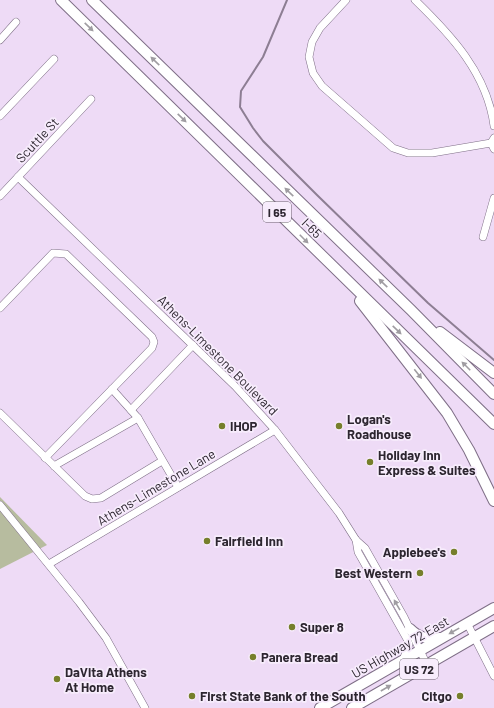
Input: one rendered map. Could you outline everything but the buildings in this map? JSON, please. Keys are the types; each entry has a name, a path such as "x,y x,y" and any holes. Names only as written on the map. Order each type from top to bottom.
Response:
{"highway":[{"name":"I-65","path":"61,0 494,424"},
{"name":"I 65","path":"92,0 494,394"},
{"path":"332,267 419,375 447,413 469,450 494,501"},
{"path":"410,310 494,373"},
{"name":"US Highway 72 East","path":"320,708 494,608"},
{"name":"US 72","path":"352,708 494,626"},
{"path":"410,629 416,636 422,638 440,638"}],"street":[{"path":"346,0 320,28 312,42 309,57 313,73 322,86 393,148 416,154 493,144"},
{"path":"415,0 440,24 466,54 484,89 494,126"},
{"path":"0,40 16,22"},
{"path":"0,116 54,59"},
{"name":"Scuttle St","path":"0,196 91,99"},
{"name":"Athens-Limestone Boulevard","path":"18,177 235,386 275,430 335,509 356,540 365,548 410,629 419,651 427,665"},
{"path":"482,237 494,198"},
{"path":"0,308 53,253 66,254 152,337 154,342 152,348 46,458"},
{"path":"131,410 193,345"},
{"path":"112,389 138,418 178,487"},
{"path":"0,413 85,496 92,499 101,498 162,461"},
{"path":"54,466 138,418"},
{"name":"Athens-Limestone Lane","path":"49,564 275,430"},
{"path":"0,506 49,564 106,638 145,708"},
{"name":"Athens-Limestone Boulevard","path":"356,540 358,552 409,644 403,660"},
{"path":"467,623 494,676"}],"green space":[{"path":"0,497 47,545 0,569"}],"waterway":[{"path":"287,0 263,57 241,91 240,107 263,141 317,195 428,303 494,360"}],"place":[{"name":"IHOP","path":"222,426"},
{"name":"Logan's Roadhouse","path":"339,426"},
{"name":"Holiday Inn Express & Suites","path":"370,462"},
{"name":"Fairfield Inn","path":"207,541"},
{"name":"Applebee's","path":"454,552"},
{"name":"Best Western","path":"420,573"},
{"name":"Super 8","path":"292,627"},
{"name":"Panera Bread","path":"253,657"},
{"name":"DaVita Athens At Home","path":"57,679"},
{"name":"First State Bank of the South","path":"192,696"},
{"name":"Citgo","path":"460,696"}]}
